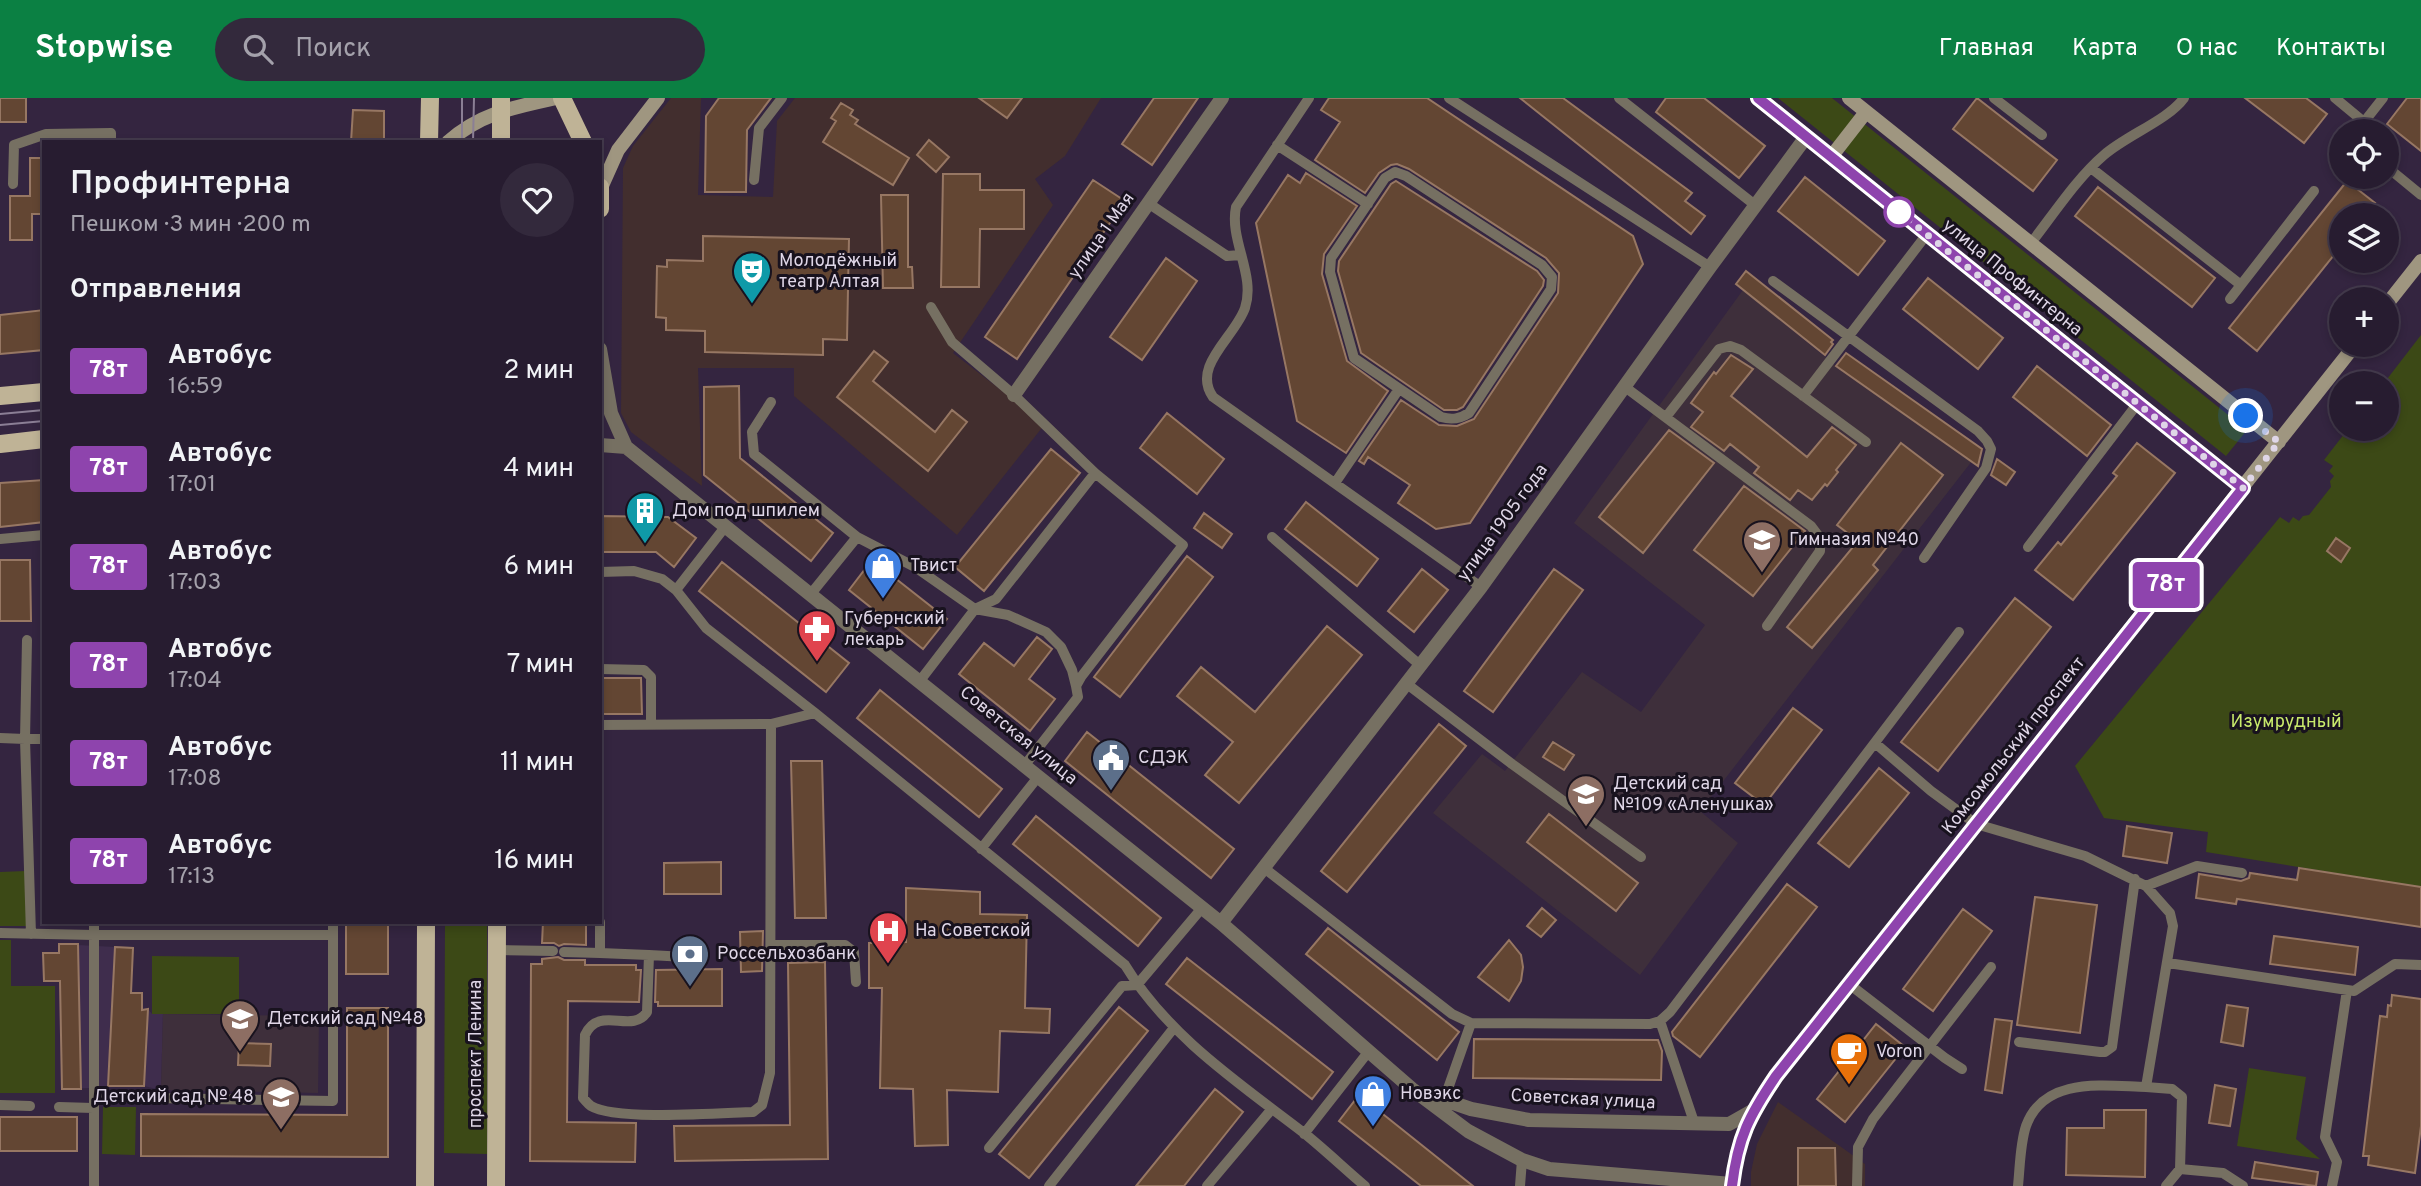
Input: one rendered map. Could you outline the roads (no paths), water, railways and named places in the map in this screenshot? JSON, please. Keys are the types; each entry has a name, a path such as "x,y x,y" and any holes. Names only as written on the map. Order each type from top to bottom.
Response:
{"main road":[{"path":"429,140 430,98"},
{"path":"450,140 501,104 556,98"},
{"path":"562,98 582,140"},
{"path":"602,183 618,150 658,98"},
{"name":"улица Профинтерна","path":"1758,98 2243,488"},
{"path":"1849,98 2279,442"},
{"path":"501,104 501,140"},
{"path":"1830,157 1866,112"},
{"path":"2399,289 2421,261"},
{"name":"Комсомольский проспект","path":"1732,1185 1738,1146 1752,1111 1776,1076 2346,357"},
{"path":"0,396 42,392"},
{"path":"0,444 42,439"},
{"path":"425,1186 426,924"},
{"name":"проспект Ленина","path":"496,1186 497,924"}],"street":[{"name":"улица 1 Мая","path":"1013,395 1222,98"},
{"name":"улица 1905 года","path":"1221,923 1481,587 1806,137"},
{"path":"602,361 611,413 626,447 602,445"},
{"name":"Советская улица","path":"626,447 1221,923 1412,1089 1468,1131 1522,1160 1549,1169 1732,1185"},
{"name":"Советская улица","path":"1412,1089 1471,1110 1529,1120 1729,1124 1752,1111"}],"lane":[{"path":"754,180 758,128 782,98"},
{"path":"1309,98 1236,207 1234,228 1247,287 1247,303 1206,373 1207,389 1213,397 1481,587"},
{"path":"1449,98 1710,267"},
{"path":"1619,98 1755,205"},
{"path":"1994,98 2042,135"},
{"path":"2031,243 2091,168 2118,144 2175,110 2184,98"},
{"path":"2335,98 2357,119"},
{"path":"2369,119 2383,98"},
{"path":"13,184 14,145 46,134 111,133 111,140"},
{"path":"1277,145 1368,204"},
{"path":"2091,168 2241,285"},
{"path":"1401,173 1542,265 1552,276 1551,289 1469,413 1463,417 1447,419 1399,389 1354,358 1330,272 1331,258 1368,204 1389,175 1401,173"},
{"path":"2399,177 2421,195"},
{"path":"2230,299 2314,191"},
{"path":"1148,203 1227,256 1241,255"},
{"path":"1803,396 1927,234"},
{"path":"1773,281 1978,431 1987,441 1991,449 1986,468 1924,558"},
{"path":"932,307 952,342 1013,395 1095,473 1183,545 1076,686"},
{"path":"1666,417 1719,349 1730,346 1741,350 1866,442"},
{"path":"1625,387 1811,526 1820,538 1820,551 1767,626"},
{"path":"1335,483 1399,389"},
{"path":"771,402 752,432 754,454 857,537 915,567 975,609 1008,615 1046,632 1061,647 1072,670 1078,698 1024,766"},
{"path":"2028,547 2138,403"},
{"path":"919,682 975,609 996,598 1095,473"},
{"path":"676,590 725,527"},
{"path":"0,539 42,535"},
{"path":"810,595 857,537"},
{"path":"1272,537 1421,666"},
{"path":"602,572 634,571 662,579 676,590 706,628 816,713 1125,965 1137,985 1173,1029 1365,1186"},
{"path":"1264,868 1452,1014 1471,1023 1650,1024 1660,1021 1670,1012 1959,632"},
{"path":"27,640 25,739 31,934"},
{"path":"602,669 644,670 651,677 651,725"},
{"path":"1407,684 1641,858"},
{"path":"602,725 771,724 816,713"},
{"path":"649,956 647,1012 643,1018 637,1021 603,1020 589,1027 585,1035 583,1098 591,1106 607,1111 639,1114 753,1112 762,1105 770,1073 771,724"},
{"path":"0,738 42,739"},
{"path":"1875,743 1931,791 1976,824 2085,856 2146,886 2170,913 2173,926 2168,963 2146,1087"},
{"path":"981,849 1038,777"},
{"path":"2146,886 2197,866 2242,873"},
{"path":"2019,1042 2100,1052 2112,1047 2135,879"},
{"path":"989,1148 1122,986 1137,985 1202,908"},
{"path":"94,924 94,1186"},
{"path":"59,1107 94,1102 333,1101 333,924"},
{"path":"600,924 600,953"},
{"path":"0,933 333,935"},
{"path":"771,945 845,945 854,953 856,982"},
{"path":"497,950 704,958"},
{"path":"2168,963 2347,990 2358,990 2395,964 2421,965"},
{"path":"1857,1186 1858,1147 1865,1133 1991,967"},
{"path":"1849,984 1962,1069"},
{"path":"2336,1186 2336,1162 2325,1137 2347,990"},
{"path":"1660,1021 1695,1125"},
{"path":"1444,1100 1471,1023"},
{"path":"1049,1186 1173,1029"},
{"path":"1304,1134 1369,1051"},
{"path":"2018,1186 2025,1129 2032,1114 2062,1090 2078,1086 2172,1088 2182,1097 2180,1169 2166,1186"},
{"path":"0,1105 30,1106"},
{"path":"1207,1186 1271,1110"},
{"path":"1520,1186 1522,1160"},
{"path":"2180,1169 2223,1173 2243,1186"}],"tram line":[{"path":"462,98 462,140"},
{"path":"473,140 474,98"},
{"path":"0,414 42,410"},
{"path":"0,425 42,421"}],"place":[{"name":"Молодёжный театр Алтая","path":"752,305"},
{"name":"Дом под шпилем","path":"645,545"},
{"name":"Гимназия №40","path":"1762,574"},
{"name":"Твист","path":"883,600"},
{"name":"Губернский лекарь","path":"817,663"},
{"name":"СДЭК","path":"1111,792"},
{"name":"Детский сад №109 «Аленушка»","path":"1586,828"},
{"name":"На Советской","path":"888,965"},
{"name":"Россельхозбанк","path":"690,988"},
{"name":"Детский сад №48","path":"240,1053"},
{"name":"Voron","path":"1849,1086"},
{"name":"Новэкс","path":"1373,1128"},
{"name":"Детский сад № 48","path":"281,1131"}],"park label":[{"name":"Изумрудный","path":"2286,722"}]}
